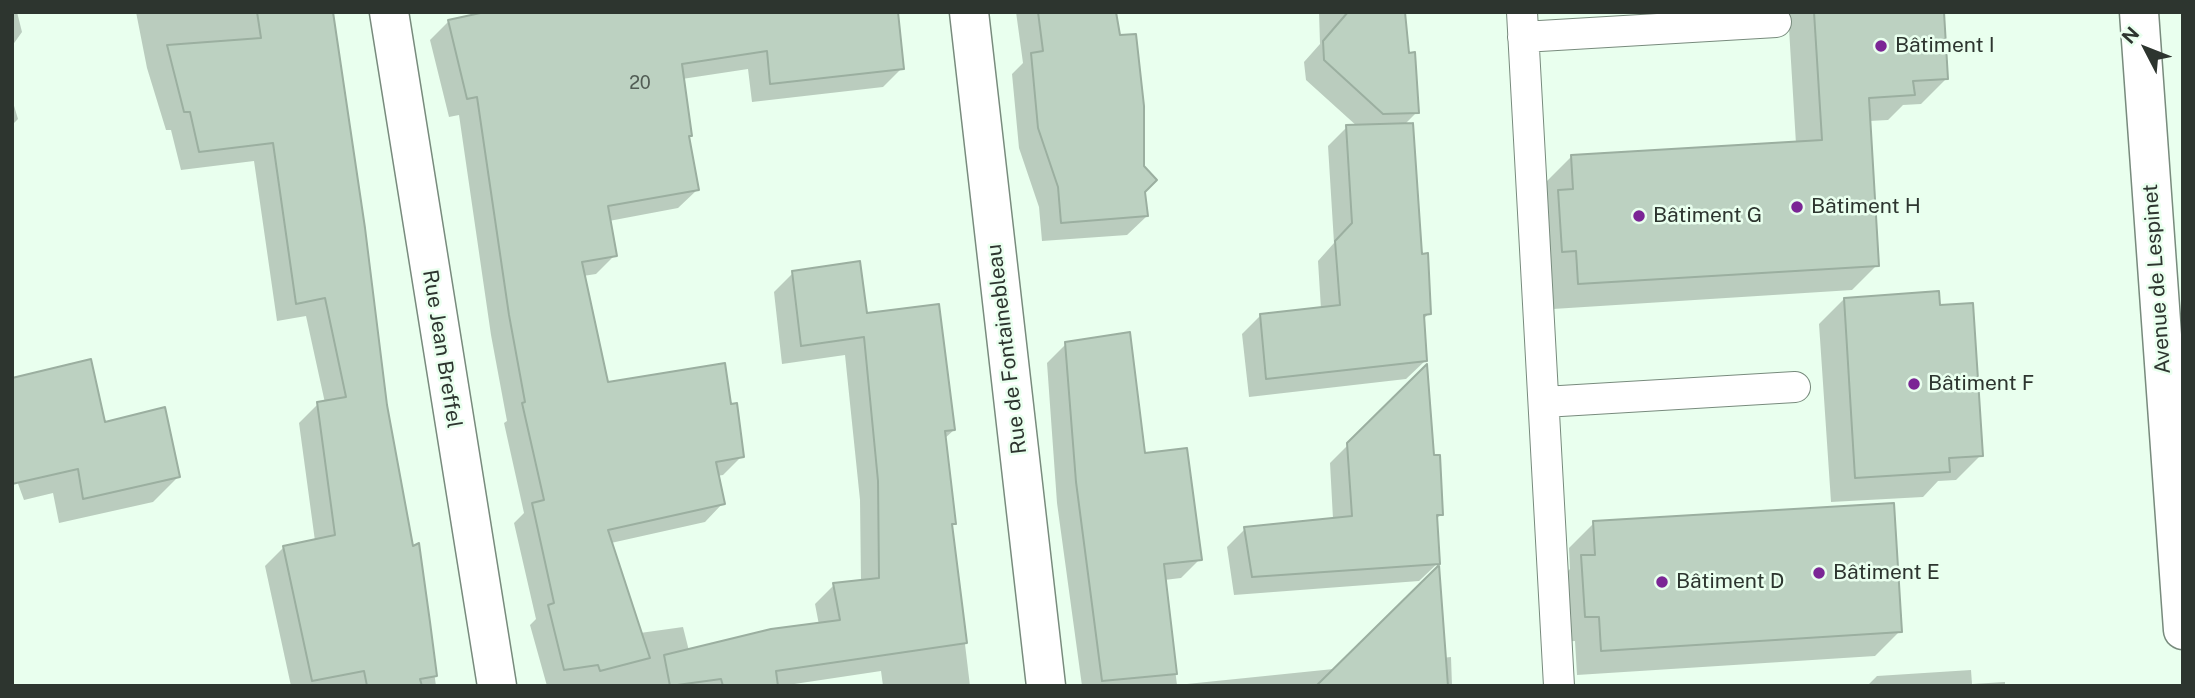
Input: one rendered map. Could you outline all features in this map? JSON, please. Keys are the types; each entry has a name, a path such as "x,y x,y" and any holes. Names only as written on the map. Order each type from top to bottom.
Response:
{"street":[{"name":"Rue Jean Breffel","path":"390,12 497,686"},
{"name":"Rue de Fontainebleau","path":"969,12 1046,686"},
{"name":"Avenue de Lespinet","path":"2139,12 2183,630"}],"lane":[{"path":"1559,686 1523,24 1776,23"},
{"path":"1544,402 1795,387"}],"building":[{"path":"257,12 333,12 365,228 387,405 413,546 419,543 430,622 437,676 420,679 422,686 367,686 364,671 312,681 283,546 335,535 317,402 346,397 325,298 296,304 273,143 199,152 190,112 184,112 167,45 261,38"},
{"path":"485,12 898,12 904,69 770,84 767,51 682,64 692,136 689,136 699,190 608,206 617,256 582,262 608,382 725,363 731,404 737,403 744,457 716,462 725,504 608,530 650,658 600,671 598,665 564,670 548,605 554,603 532,503 544,500 522,403 525,402 509,315 477,97 467,99 448,20"},
{"path":"1038,12 1116,12 1120,35 1136,34 1144,106 1144,166 1157,180 1145,192 1148,216 1061,223 1058,187 1038,128 1031,53 1043,51"},
{"path":"1348,12 1405,12 1409,53 1415,52 1419,113 1383,114 1324,60 1323,41"},
{"path":"1814,12 1944,12 1948,79 1913,81 1915,95 1869,98 1879,266 1578,284 1576,251 1562,252 1558,190 1573,189 1571,155 1822,140"},
{"path":"1413,123 1422,254 1428,253 1431,314 1424,315 1427,361 1266,379 1260,314 1340,305 1335,241 1352,223 1346,125"},
{"path":"860,261 867,313 939,304 955,430 945,431 956,524 952,524 967,643 776,671 778,686 723,686 721,679 670,686 664,655 771,629 840,620 833,583 879,578 878,481 864,337 801,346 792,271"},
{"name":"Bâtiment F","path":"1939,291 1940,305 1973,303 1983,456 1949,458 1950,472 1855,478 1844,298"},
{"path":"1130,332 1145,453 1187,448 1202,560 1164,564 1177,674 1102,681 1076,482 1065,342"},
{"path":"91,359 105,422 165,407 180,477 83,499 78,469 12,484 12,378"},
{"path":"1427,364 1434,455 1440,455 1443,515 1437,515 1440,564 1252,577 1244,527 1352,516 1347,443"},
{"path":"1894,503 1902,632 1601,651 1599,617 1585,617 1581,555 1595,555 1593,521"},
{"path":"1439,565 1448,686 1316,686"}],"place":[{"name":"Bâtiment I","path":"1881,46"},
{"name":"Bâtiment H","path":"1797,207"},
{"name":"Bâtiment G","path":"1639,216"},
{"name":"Bâtiment F","path":"1914,384"},
{"name":"Bâtiment E","path":"1819,573"},
{"name":"Bâtiment D","path":"1662,582"}]}
